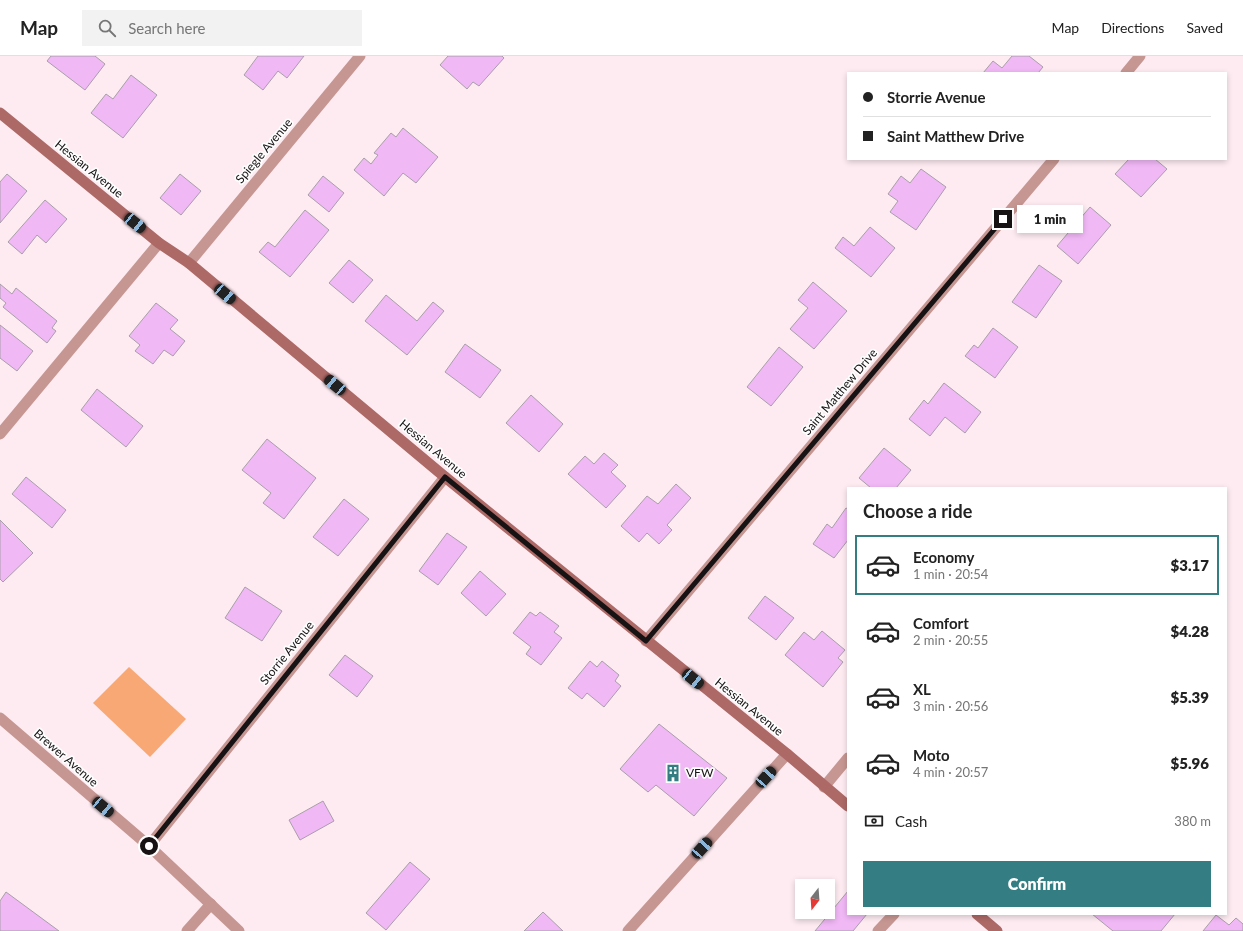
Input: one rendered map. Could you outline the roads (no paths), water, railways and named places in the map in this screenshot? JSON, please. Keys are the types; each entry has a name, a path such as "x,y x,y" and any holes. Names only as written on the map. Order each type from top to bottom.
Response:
{"main road":[{"name":"Hessian Avenue","path":"0,113 159,243 189,263 445,477 787,754 847,805"},
{"path":"978,915 997,931"}],"street":[{"name":"Spiegle Avenue","path":"189,263 360,56"},
{"path":"1127,72 1140,56"},
{"name":"Saint Matthew Drive","path":"646,641 1053,160"},
{"path":"0,434 159,243"},
{"name":"Storrie Avenue","path":"149,846 445,477"},
{"name":"Brewer Avenue","path":"0,718 149,846 239,931"},
{"path":"628,931 787,754"},
{"path":"824,787 847,759"},
{"path":"187,931 211,904"},
{"path":"878,931 893,915"}],"place":[{"name":"VFW","path":"673,773"}]}
